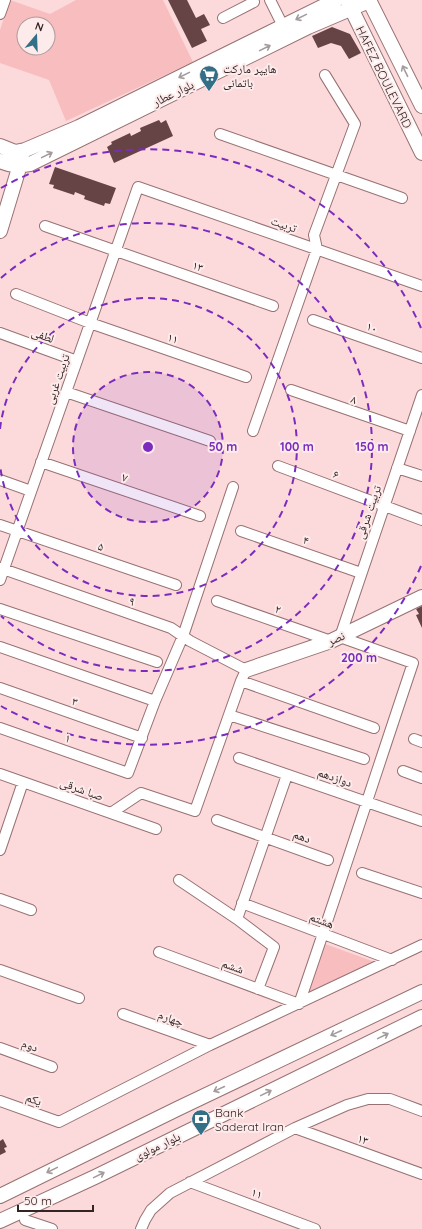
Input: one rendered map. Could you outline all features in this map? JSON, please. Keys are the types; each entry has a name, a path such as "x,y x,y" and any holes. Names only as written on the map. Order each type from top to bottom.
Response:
{"street":[{"path":"0,14 5,0"},
{"path":"270,0 283,26"},
{"name":"بلوار عطار","path":"20,151 79,127 283,26 329,8 369,0"},
{"name":"HAFEZ BOULEVARD","path":"369,0 422,106"},
{"path":"223,18 255,1"},
{"name":"HAFEZ BOULEVARD","path":"349,4 422,153"},
{"name":"بلوار عطار","path":"10,164 30,164 329,8"},
{"path":"253,430 317,249 314,235 356,124 325,75"},
{"path":"220,134 402,198"},
{"path":"0,146 20,151 10,164 0,199"},
{"path":"0,231 10,164"},
{"name":"تربیت","path":"138,187 422,286"},
{"name":"تربیت غربی","path":"0,580 2,568 17,531 138,187"},
{"name":"۱۳","path":"45,226 273,306"},
{"name":"۱۱","path":"16,294 90,322 246,377"},
{"name":"۱۰","path":"313,320 422,358"},
{"name":"لطفی","path":"0,333 77,361"},
{"name":"۸","path":"291,390 410,431"},
{"path":"66,392 210,441"},
{"name":"تربیت شرقی","path":"335,639 361,573 422,396"},
{"name":"۷","path":"41,462 200,516"},
{"name":"۶","path":"278,466 384,507"},
{"path":"397,468 422,476"},
{"path":"0,480 31,491"},
{"path":"142,738 155,701 183,636 233,487"},
{"path":"384,507 422,520"},
{"name":"۵","path":"0,525 176,585"},
{"name":"۴","path":"241,530 361,573"},
{"name":"۹","path":"2,568 171,628 244,675 374,728"},
{"name":"نصر","path":"244,675 335,639 422,597"},
{"name":"۲","path":"217,601 413,663 366,801"},
{"path":"0,609 157,662"},
{"path":"0,646 155,701"},
{"path":"111,813 141,794 195,811 244,675"},
{"name":"۳","path":"0,688 142,738"},
{"path":"229,715 364,759"},
{"name":"۱","path":"0,728 128,773 142,738"},
{"name":"دوازدهم","path":"239,758 422,821"},
{"path":"403,771 422,778"},
{"name":"صبا شرقی","path":"0,774 156,829"},
{"path":"237,919 287,775"},
{"path":"0,850 23,782"},
{"path":"299,1004 366,801"},
{"name":"دهم","path":"217,820 328,860"},
{"path":"362,873 422,893"},
{"path":"178,880 237,919 274,947 258,989"},
{"path":"0,899 31,910"},
{"name":"هشتم","path":"242,903 392,960"},
{"path":"210,1045 422,945"},
{"name":"ششم","path":"158,952 299,1004"},
{"path":"0,970 80,998"},
{"name":"بلوار مولوی","path":"0,1196 170,1112 422,992"},
{"name":"چهارم","path":"123,1014 210,1045"},
{"name":"بلوار مولوی","path":"0,1221 95,1177 422,1017"},
{"name":"یکم","path":"0,1101 59,1122 210,1045"},
{"name":"دوم","path":"0,1048 52,1067"},
{"path":"143,1224 151,1210 170,1193 295,1128 348,1105 368,1099 390,1099 422,1111"},
{"name":"۱۳","path":"295,1128 422,1174"},
{"name":"۱۱","path":"190,1182 315,1229"},
{"path":"25,1220 52,1229"}],"shaded area":[{"path":"10,0 50,14 76,0 163,0 193,62 66,121 49,80 0,63 0,30"},
{"path":"325,944 375,962 307,994"}],"building":[{"path":"168,0 187,0 196,18 204,14 210,25 201,29 207,41 192,48"},
{"path":"332,27 350,34 361,53 349,59 341,46 331,43 318,48 312,36"},
{"path":"159,120 161,123 166,120 173,136 114,163 107,147 112,144 111,142 130,133 131,136 141,131 140,128"},
{"path":"55,167 116,188 110,204 105,203 104,206 84,199 85,196 75,192 74,195 53,188 54,185 49,184"},
{"path":"422,606 422,628 416,615 419,614 416,609"},
{"path":"3,1139 7,1147 4,1148 6,1152 0,1155 0,1141"}],"place":[{"name":"هایپر مارکت باتمانی","path":"209,92"},
{"name":"Bank Saderat Iran","path":"201,1136"}]}
